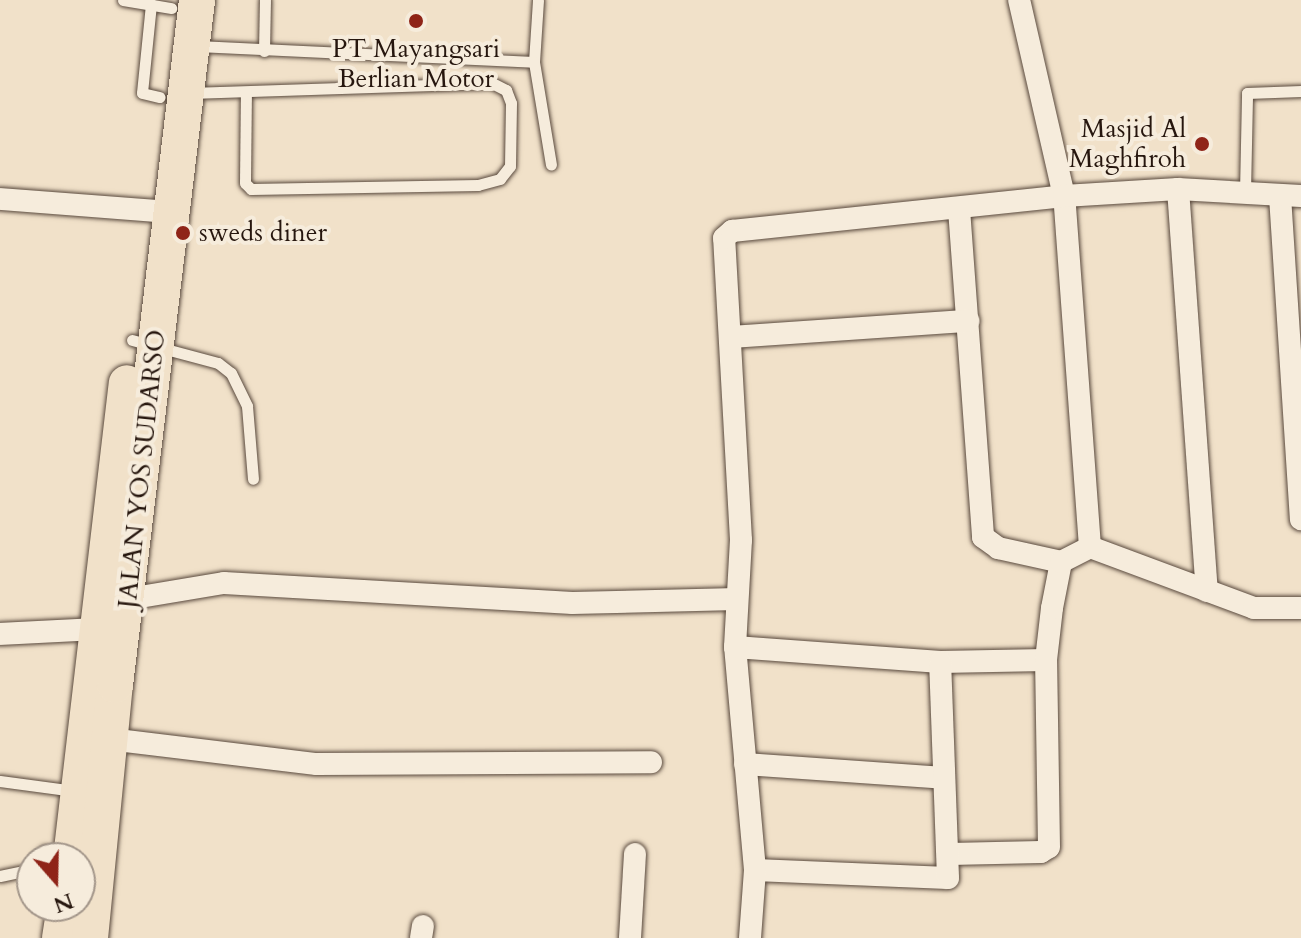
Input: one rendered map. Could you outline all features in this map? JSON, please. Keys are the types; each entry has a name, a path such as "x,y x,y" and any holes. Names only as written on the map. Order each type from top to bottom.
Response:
{"highway":[{"name":"JALAN YOS SUDARSO","path":"173,3 192,46 173,95"},
{"name":"JALAN YOS SUDARSO","path":"89,842 109,739 128,599 144,342 173,95 173,3"},
{"name":"JALAN YOS SUDARSO","path":"64,842 78,792 96,629 144,342"}],"street":[{"path":"1019,0 1064,196 1090,547"},
{"path":"1178,189 1207,591"},
{"path":"750,938 755,870 735,647 741,540 723,243 732,231 1064,196 1178,189 1291,196 1301,519"},
{"path":"0,199 158,210"},
{"path":"959,209 983,537 998,548 1061,562 1090,547 1254,608 1301,608"},
{"path":"731,337 968,321"},
{"path":"950,854 1041,852 1049,847 1046,660 1061,562"},
{"path":"128,599 224,583 572,603 737,599"},
{"path":"0,634 96,629"},
{"path":"735,647 940,662 1046,660"},
{"path":"755,870 942,880 951,874 940,662"},
{"path":"109,739 317,764 651,762"},
{"path":"745,764 944,778"},
{"path":"630,938 635,854"}],"lane":[{"path":"123,0 173,3"},
{"path":"264,51 265,0"},
{"path":"538,0 534,62 551,165"},
{"path":"192,46 534,62"},
{"path":"173,95 246,92 492,83 506,90 511,103 510,166 500,179 478,185 251,189 245,183 246,92"},
{"path":"1245,192 1247,93 1301,91"},
{"path":"144,342 218,363 231,373 247,406 253,479"},
{"path":"0,781 78,792"}],"place":[{"name":"PT Mayangsari Berlian Motor","path":"416,21"},
{"name":"Masjid Al Maghfiroh","path":"1202,144"},
{"name":"sweds diner","path":"183,233"}]}
